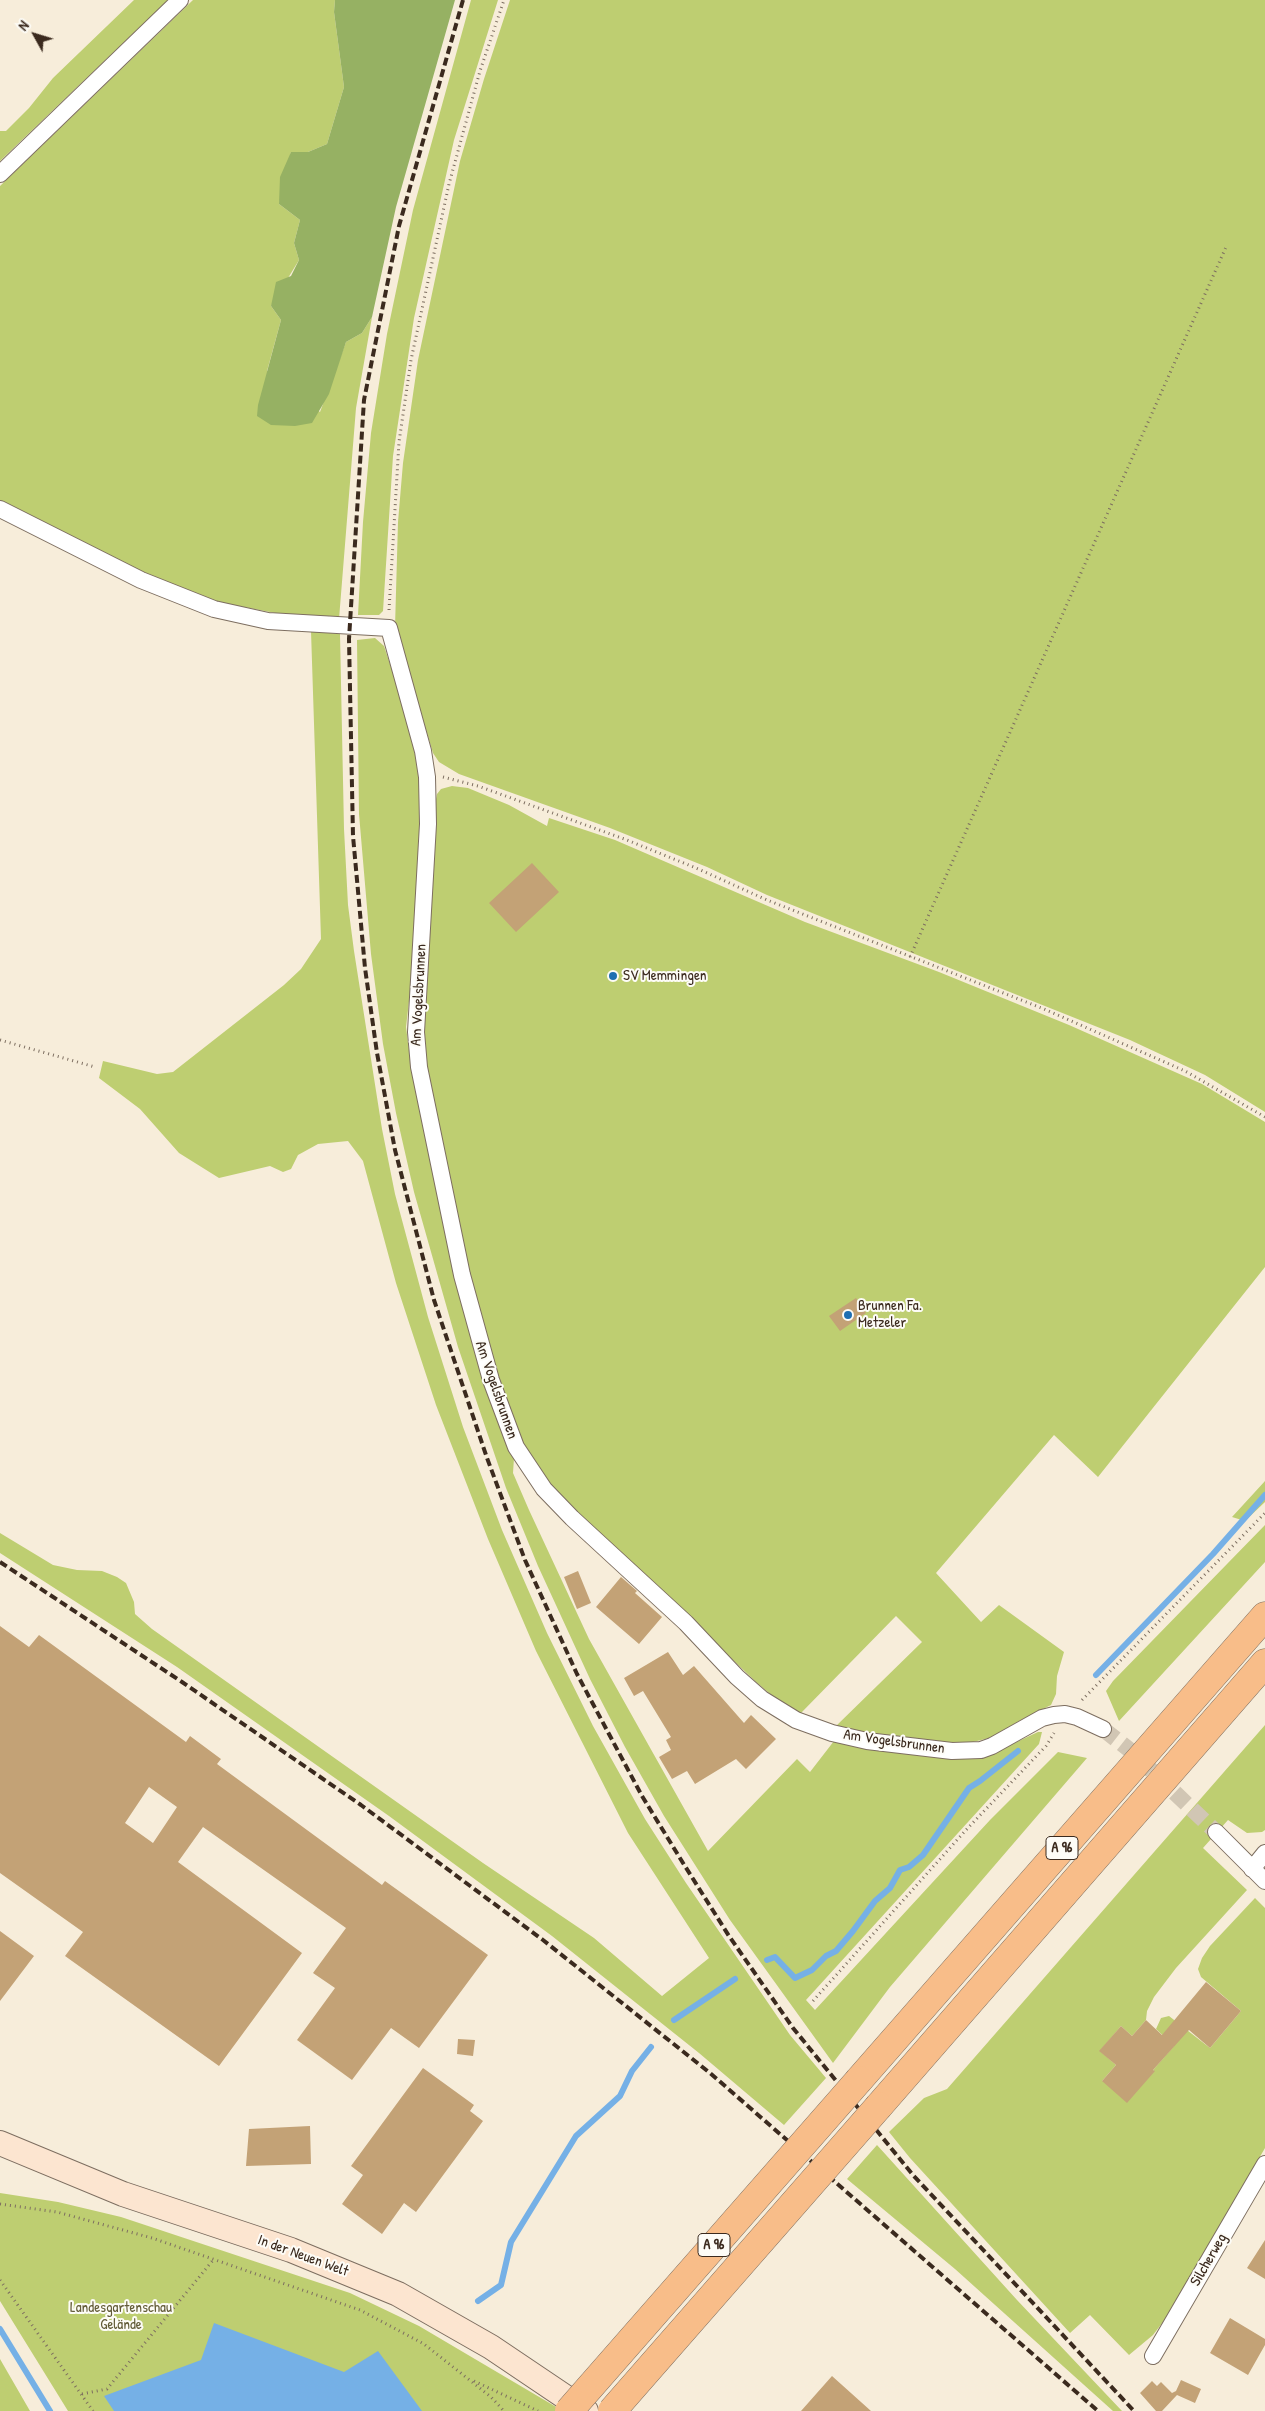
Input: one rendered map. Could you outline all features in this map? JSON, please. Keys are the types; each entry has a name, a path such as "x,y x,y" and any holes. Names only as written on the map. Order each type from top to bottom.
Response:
{"highway":[{"name":"A 96","path":"569,2411 1265,1616"},
{"name":"A 96","path":"612,2411 1265,1664"}],"street":[{"path":"0,174 180,0"},
{"path":"0,509 141,580 214,609 268,620 390,628"},
{"name":"Am Vogelsbrunnen","path":"390,628 423,752 427,777 428,833 416,1032 419,1067 450,1225 474,1323 503,1415 522,1460 544,1489 686,1623 737,1677 762,1699 796,1720 832,1733 866,1741 918,1748 969,1751 992,1746 1042,1718 1065,1714 1103,1729"},
{"path":"1216,1832 1265,1881"},
{"path":"1252,1869 1265,1853"},
{"name":"In der Neuen Welt","path":"0,2143 123,2194 291,2250 398,2294 491,2347 586,2411"},
{"name":"Silcherweg","path":"1153,2356 1265,2164"}],"path":[{"path":"390,628 390,573 394,512 400,442 412,360 449,184 480,71 504,0"},
{"path":"910,956 1226,247"},
{"path":"427,777 462,781 627,840 696,868 766,900 1136,1048 1185,1070 1265,1117"},
{"path":"0,1040 95,1067"},
{"path":"813,2001 966,1830 1046,1746 1065,1714 1092,1692 1238,1538 1265,1513"},
{"path":"0,2204 66,2214 152,2238 360,2310 424,2344 469,2379 504,2411"},
{"path":"82,2394 107,2389 214,2259"},
{"path":"0,2280 93,2411"},
{"path":"469,2379 538,2411"}],"green space":[{"path":"134,0 168,0 0,161 0,131 6,131 29,108 53,78"},
{"path":"193,0 335,0 334,12 344,87 327,144 308,152 291,152 279,204 300,220 294,243 299,260 271,306 281,320 267,371 320,412 346,342 362,333 372,317 356,408 339,619 286,615 212,601 177,588 83,544 0,502 0,186"},
{"path":"335,0 455,0 396,207 372,317 362,333 346,342 329,394 312,423 295,426 271,425 257,416 258,405 281,320 271,306 276,282 291,276 299,260 294,243 300,220 279,204 280,177 291,152 308,152 327,144 344,87 334,12"},
{"path":"471,0 498,0 454,140 414,318 393,456 383,611 379,615 358,615 363,522 371,433 387,334 413,210"},
{"path":"510,0 1265,0 1265,1112 1205,1075 1130,1040 767,895 707,867 610,828 459,774 439,762 433,753 395,627 398,522 403,463 418,360 460,161"},
{"path":"311,631 340,634 344,829 348,905 382,1129 395,1194 428,1317 463,1427 502,1530 547,1633 593,1726 645,1819 686,1883 790,2035 826,2078 784,2125 699,2053 552,1936 389,1816 177,1667 0,1553 0,1533 53,1565 77,1570 102,1571 126,1583 134,1602 135,1614 152,1629 483,1863 594,1938 662,1996 709,1958 628,1833 536,1651 488,1539 436,1405 396,1283 363,1161 348,1141 318,1144 298,1155 291,1169 283,1172 270,1166 219,1178 179,1153 140,1109 99,1078 103,1061 157,1074 173,1072 284,985 301,969 321,939"},
{"path":"375,638 384,646 392,670 413,742 420,786 411,984 406,1027 412,1073 454,1268 514,1458 513,1473 529,1510 589,1639 708,1851 797,1759 810,1772 834,1741 993,1753 1038,1732 1042,1732 1039,1744 806,2000 815,2010 990,1820 1058,1752 1087,1758 890,1987 833,2063 730,1920 664,1816 625,1747 590,1679 538,1566 506,1488 458,1347 414,1192 396,1113 383,1044 371,954 359,814 357,640"},
{"path":"452,786 468,788 509,805 547,826 549,818 615,840 805,922 939,972 1069,1025 1202,1084 1265,1122 1265,1267 1098,1477 1054,1435 936,1573 981,1622 999,1605 1064,1652 1057,1676 1056,1694 1051,1705 993,1737 965,1744 880,1735 835,1727 922,1642 896,1616 801,1713 776,1699 756,1682 555,1490 533,1462 511,1420 470,1282 422,1042 435,804 437,794 441,789"},
{"path":"1265,1481 1265,1502 1245,1521 1232,1517"},
{"path":"1265,1525 1265,1562 1119,1721 1106,1691 1113,1681"},
{"path":"1265,1725 1265,1830 1247,1833 1228,1820 1203,1848 1247,1890 1176,1968 1154,1997 1147,2011 1146,2020 1132,2036 1121,2026 1100,2051 1116,2065 1102,2081 1154,2071 1174,2046 1156,2029 1161,2018 1169,2016 1210,2048 1241,2011 1201,1977 1198,1969 1202,1958 1210,1946 1255,1898 1265,1908 1265,2148 1166,2318 1153,2335 1129,2355 1090,2315 1070,2333 910,2158 889,2132 924,2098 947,2089"},
{"path":"877,2145 1017,2300 1122,2411 1113,2411 955,2269 847,2179"},
{"name":"Landesgartenschau Gelände","path":"0,2193 58,2202 121,2217 350,2293 419,2326 563,2411 68,2411 0,2301"},
{"path":"0,2359 30,2411 0,2411"}],"water":[{"path":"214,2323 344,2372 378,2351 422,2411 114,2411 104,2396 201,2360"}],"building":[{"path":"532,863 559,892 516,932 489,903"},
{"name":"Brunnen Fa. Metzeler","path":"856,1298 866,1313 840,1331 829,1316"},
{"path":"578,1571 591,1603 577,1609 564,1577"},
{"path":"621,1577 637,1591 635,1593 662,1617 639,1644 596,1607"},
{"path":"0,1626 29,1647 39,1635 186,1742 190,1736 221,1759 217,1764 382,1885 385,1881 488,1955 419,2048 391,2028 352,2080 297,2040 335,1988 313,1973 346,1928 203,1827 178,1862 302,1953 219,2066 65,1956 83,1932 0,1873","holes":["149,1787 177,1807 153,1843 125,1823"]},
{"path":"668,1652 683,1675 694,1666 744,1723 751,1715 776,1739 746,1769 736,1759 695,1784 687,1771 672,1779 659,1757 671,1750 666,1740 671,1737 643,1691 634,1696 624,1678"},
{"path":"0,1931 34,1956 0,2001"},
{"path":"1206,1982 1241,2011 1210,2048 1189,2030 1153,2070 1155,2071 1127,2103 1102,2081 1116,2065 1099,2051 1121,2026 1132,2036 1146,2020 1162,2035"},
{"path":"458,2039 475,2040 473,2056 457,2054"},
{"path":"423,2068 474,2105 470,2111 483,2121 416,2212 404,2203 382,2234 342,2204 363,2175 351,2166"},
{"path":"310,2126 311,2164 246,2166 249,2129"},
{"path":"1265,2240 1265,2279 1247,2268"},
{"path":"1230,2318 1265,2339 1265,2345 1248,2375 1210,2353"},
{"path":"832,2376 871,2411 801,2411"},
{"path":"1181,2380 1201,2389 1195,2403 1177,2395 1162,2411 1156,2411 1140,2393 1152,2381 1157,2386 1161,2382 1172,2393 1176,2391"}],"waterway":[{"path":"1096,1675 1213,1554 1265,1495"},
{"path":"767,1960 775,1957 795,1978 812,1970 826,1956 836,1951 875,1901 890,1888 900,1870 909,1867 923,1855 969,1788 1018,1751"},
{"path":"674,2020 735,1979"},
{"path":"478,2301 501,2285 511,2242 576,2136 620,2096 632,2071 651,2047"},
{"path":"0,2329 50,2411"}],"tunnel":[{"path":"1103,1729 1131,1751 1216,1832"}],"railway":[{"path":"463,0 399,226 364,400 349,639 353,836 365,968 377,1053 395,1150 434,1300 487,1458 525,1560 577,1674 642,1796 683,1863 729,1936 793,2028 913,2175 1134,2411"},
{"path":"0,1562 182,1682 361,1805 543,1940 710,2073 1098,2411"}],"place":[{"name":"SV Memmingen","path":"613,976"},
{"name":"Brunnen Fa. Metzeler","path":"848,1315"}]}
